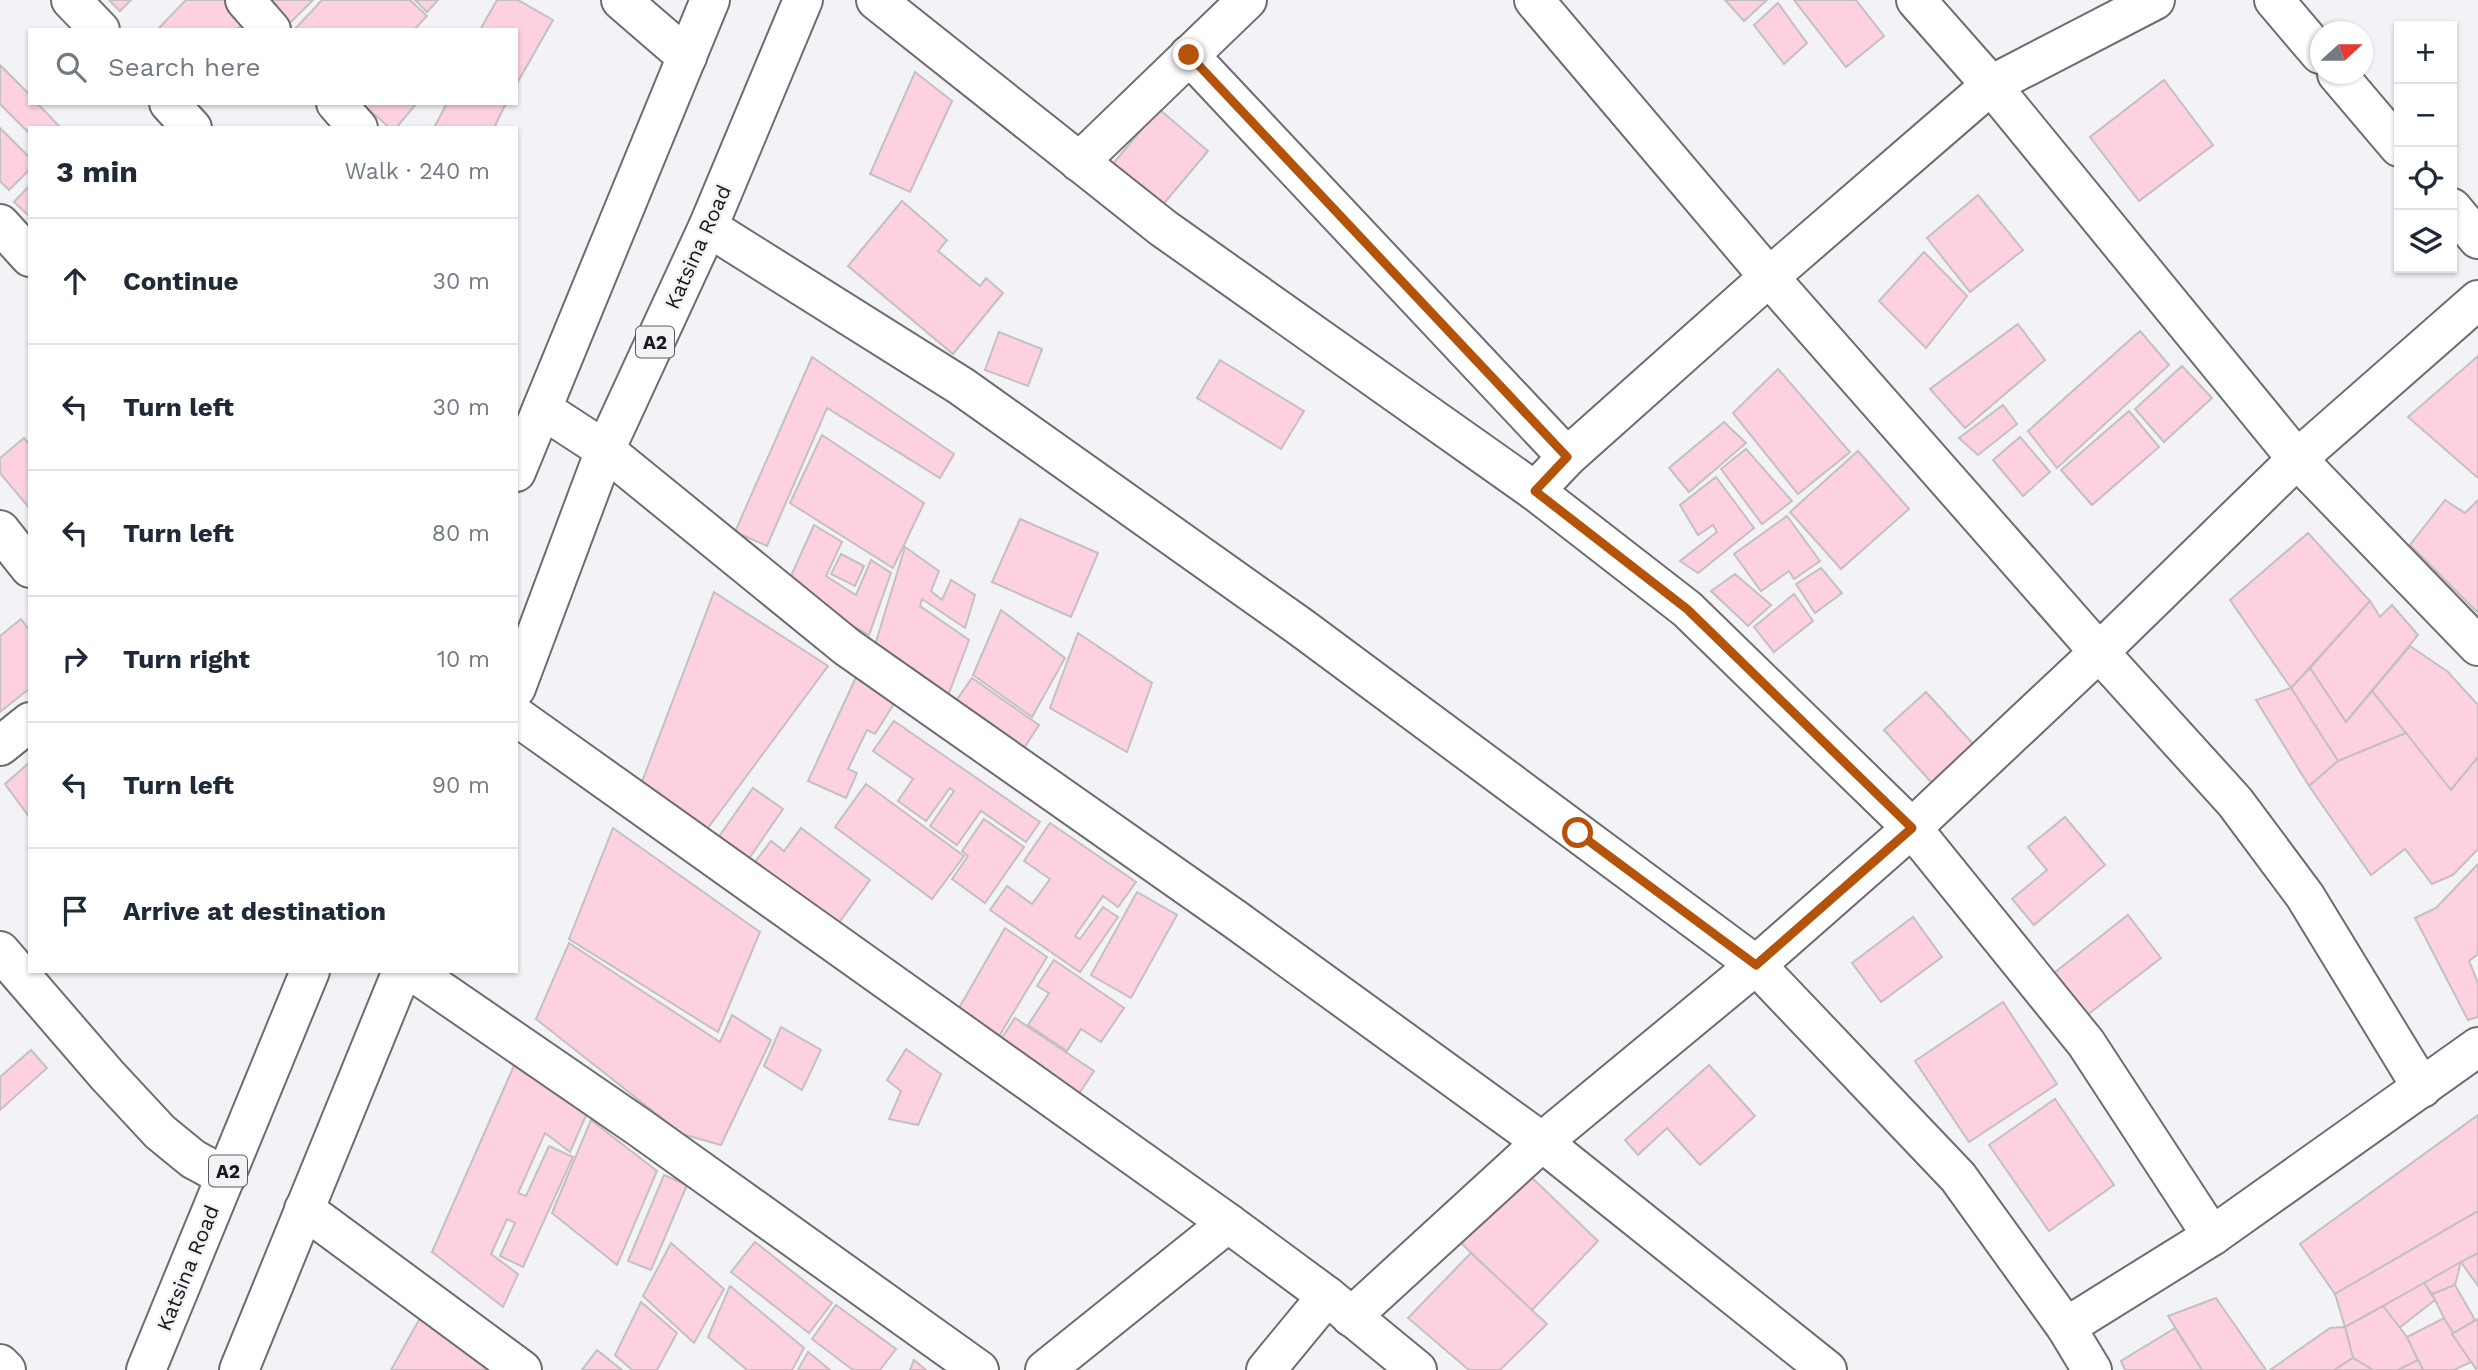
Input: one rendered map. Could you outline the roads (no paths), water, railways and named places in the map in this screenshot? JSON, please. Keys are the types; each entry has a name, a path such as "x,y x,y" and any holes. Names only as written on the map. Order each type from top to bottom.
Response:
{"main road":[{"path":"71,0 98,28"},
{"path":"245,0 269,28"},
{"path":"621,0 687,57"},
{"path":"518,467 710,0"},
{"name":"Katsina Road","path":"518,683 605,450 708,227 803,0"},
{"path":"876,0 1163,228 1535,491 1687,609 1912,828 2086,1043 2212,1236"},
{"path":"1079,162 1247,0"},
{"path":"1534,0 1769,276 2099,652 2235,802 2305,896 2422,1088"},
{"path":"1916,0 1991,85 2297,459 2478,646"},
{"path":"1535,491 1567,457 1769,276 1991,85 2155,0"},
{"path":"2274,0 2310,42"},
{"path":"1189,55 1567,457"},
{"path":"2346,84 2394,140"},
{"path":"171,105 190,126"},
{"path":"338,105 356,126"},
{"path":"2454,210 2478,239"},
{"path":"0,224 28,255"},
{"path":"708,227 961,386 1302,628 1756,965 1958,1177 2066,1328 2092,1370"},
{"path":"1266,1370 1339,1306 1756,965 1912,828 2099,652 2297,459 2478,300"},
{"path":"542,410 605,450 847,648 1236,920 1542,1142 1827,1370"},
{"path":"0,530 28,565"},
{"path":"518,717 1227,1223 1339,1306 1418,1370"},
{"path":"0,746 28,724"},
{"path":"0,951 160,1132 193,1159 226,1177"},
{"name":"Katsina Road","path":"146,1370 309,973"},
{"path":"239,1370 401,973"},
{"path":"415,973 639,1127 979,1370"},
{"path":"2066,1328 2212,1236 2478,1047"},
{"path":"304,1209 522,1370"},
{"path":"1045,1370 1227,1223"},
{"path":"0,1364 6,1370"}]}
